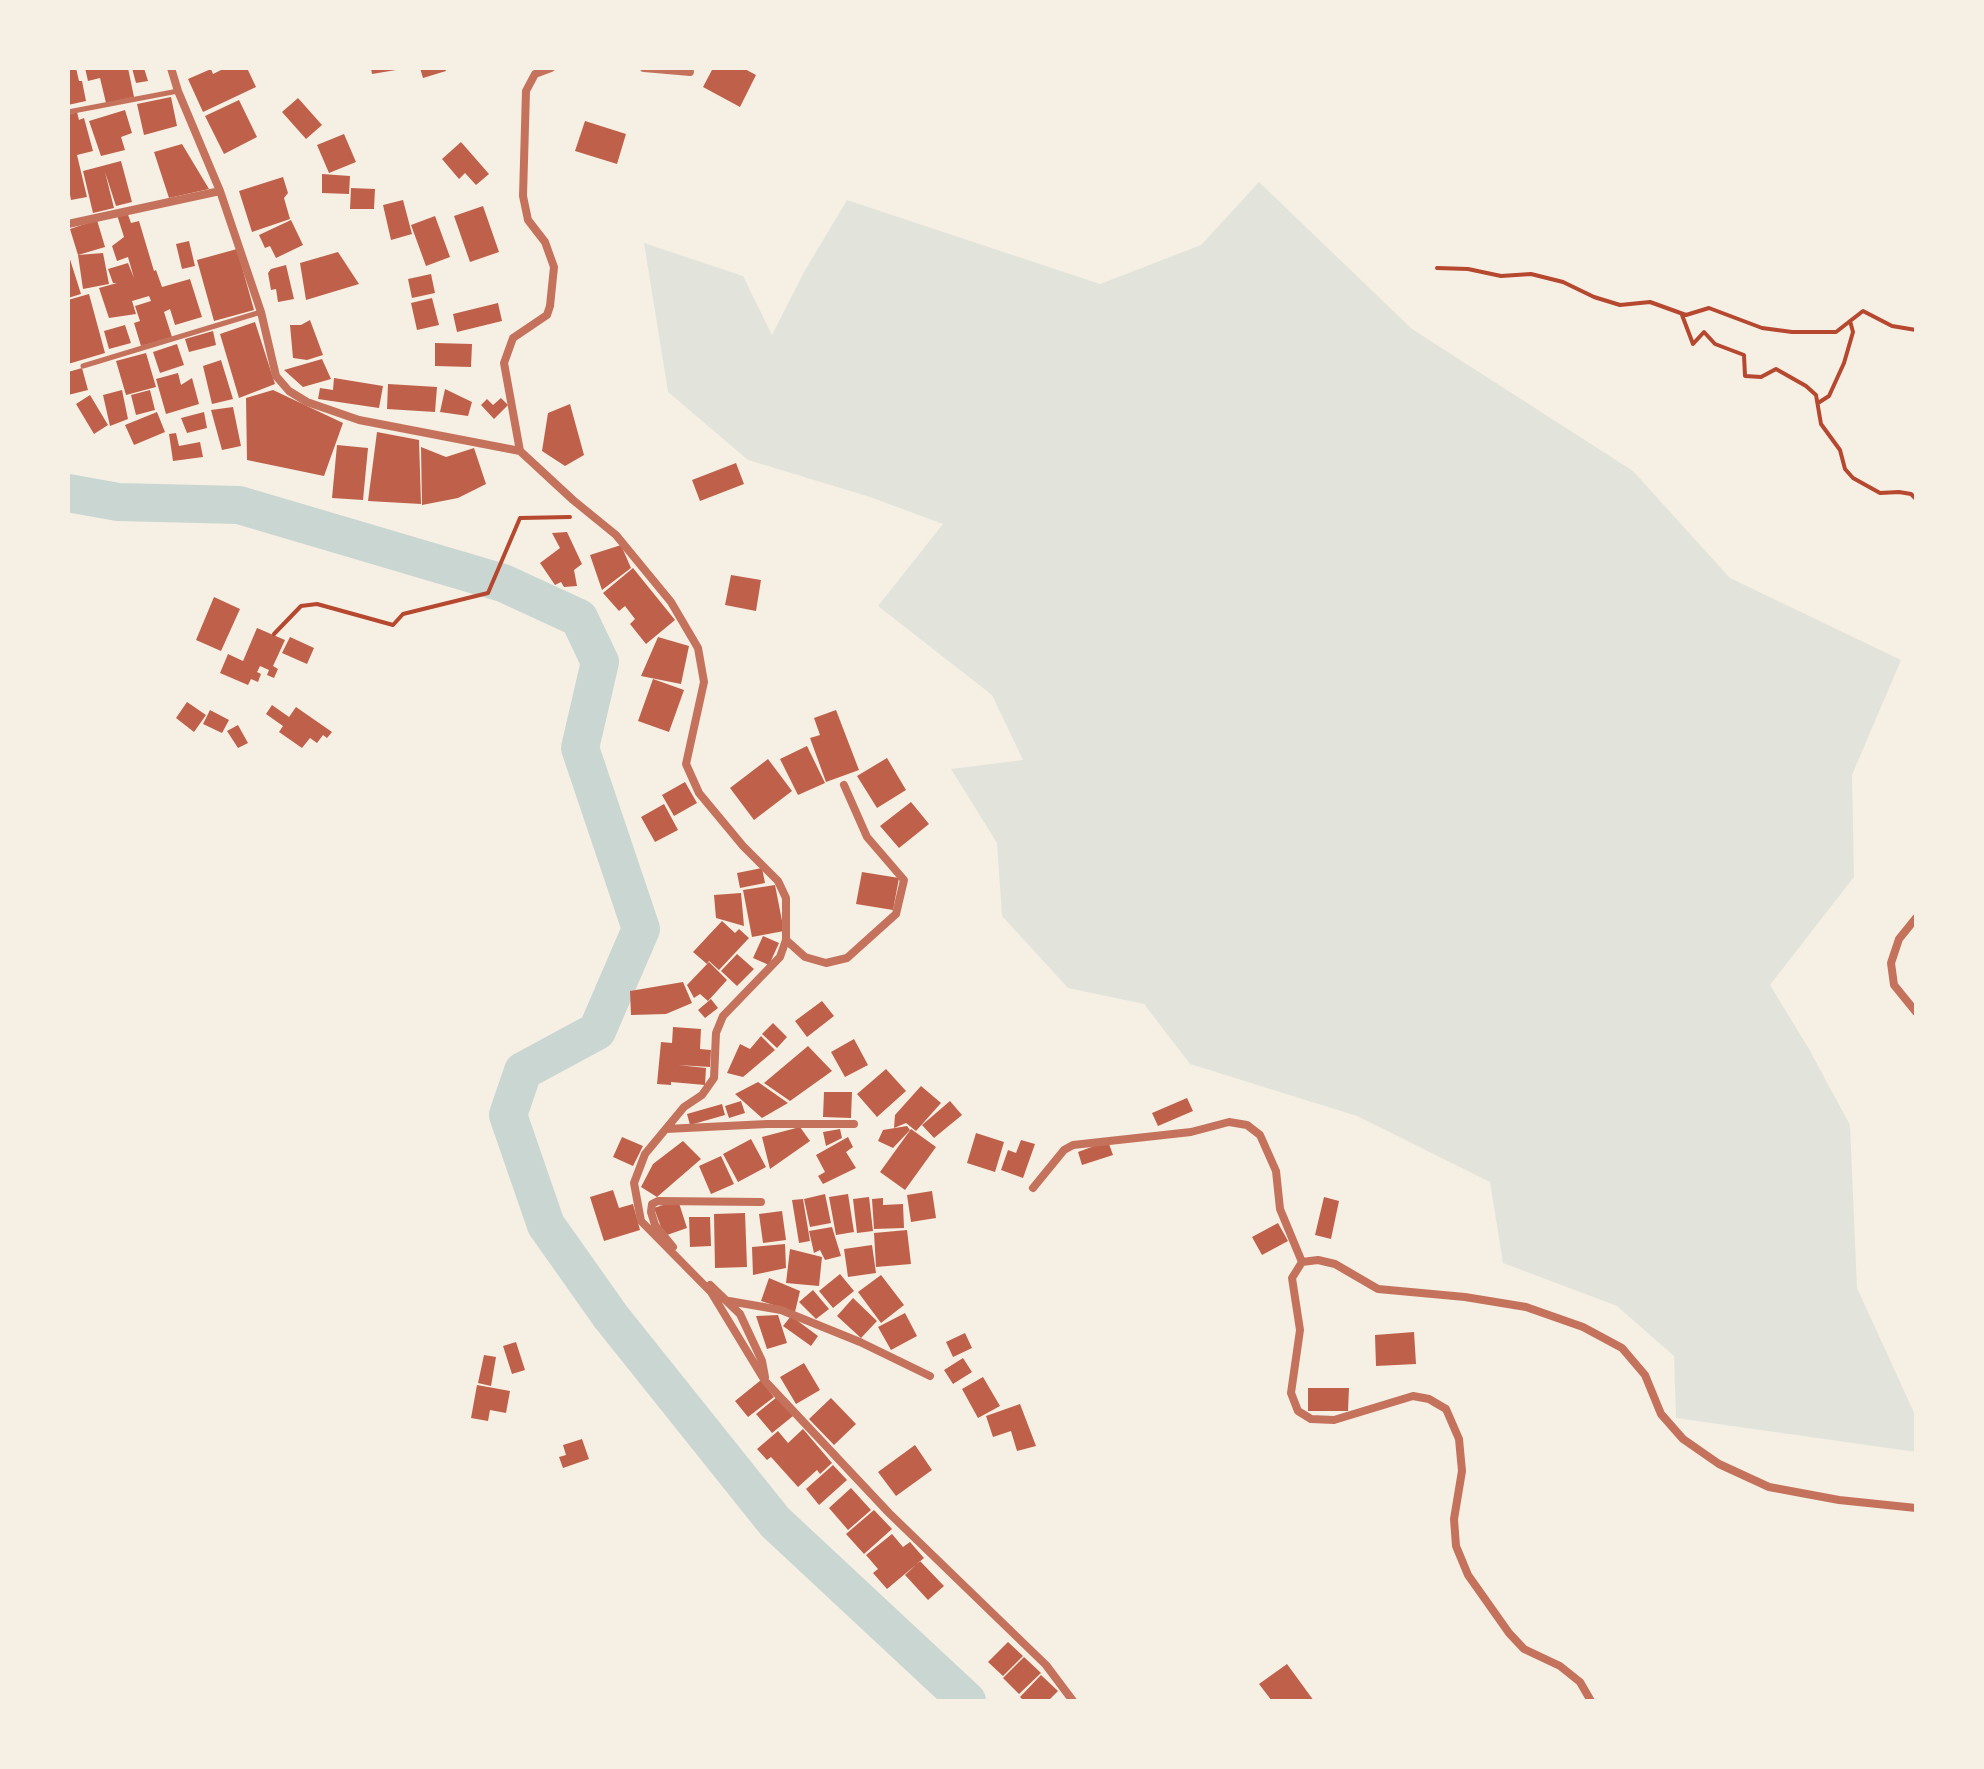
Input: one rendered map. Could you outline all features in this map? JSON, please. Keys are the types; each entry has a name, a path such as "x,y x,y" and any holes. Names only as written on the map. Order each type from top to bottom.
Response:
{"street":[{"path":"171,68 220,191 261,312 276,376 289,391 307,402 359,420 520,451 616,535 671,602 698,648 704,682 686,764 699,793 743,846 778,881 786,898 786,940 780,957 723,1016 716,1033 714,1078 702,1095 684,1107 645,1154 634,1183 641,1221 711,1292 765,1381 889,1513 1046,1665 1073,1701"},
{"path":"520,451 504,363 513,338 547,315 554,267 545,242 528,220 523,196 526,91 535,74 551,68"},
{"path":"644,68 690,72"},
{"path":"68,224 220,191"},
{"path":"786,940 805,957 826,963 847,958 896,914 904,880 867,837 844,785"},
{"path":"1916,918 1899,939 1891,963 1894,985 1916,1012"},
{"path":"1033,1188 1064,1150 1073,1145 1191,1132 1229,1122 1247,1125 1260,1135 1276,1171 1280,1209 1302,1262"},
{"path":"666,1129 854,1124"},
{"path":"761,1202 674,1199 652,1204 651,1212 655,1225 704,1280 740,1314 762,1361 765,1381"},
{"path":"1302,1262 1318,1260 1335,1264 1378,1289 1465,1297 1526,1307 1583,1327 1622,1348 1645,1375 1661,1414 1683,1439 1719,1464 1769,1487 1839,1500 1916,1508"},
{"path":"1302,1262 1292,1278 1300,1330 1291,1393 1298,1411 1311,1419 1334,1420 1413,1396 1429,1399 1446,1409 1459,1439 1462,1471 1454,1519 1456,1546 1468,1575 1524,1649 1560,1666 1580,1682 1591,1701"},
{"path":"729,1301 781,1310 869,1346 930,1376"}],"lane":[{"path":"68,112 178,91"},
{"path":"83,366 261,312"}],"path":[{"path":"1437,268 1468,269 1501,276 1531,274 1563,282 1620,305 1650,302 1686,315 1709,308 1762,328 1792,332 1836,332 1863,311 1892,326 1916,330"},
{"path":"1682,314 1693,344 1704,332 1715,344 1744,355 1745,376 1761,377 1776,369 1816,395 1821,424 1840,450 1845,469 1853,478 1880,493 1899,492 1911,494 1916,499"},
{"path":"1818,403 1829,396 1844,363 1853,332 1850,321"},
{"path":"274,634 301,606 317,604 393,625 403,614 488,593 520,518 592,516"}],"shaded area":[{"path":"1259,182 1412,329 1633,471 1730,578 1901,660 1852,775 1854,877 1770,985 1850,1125 1857,1288 1916,1417 1916,1452 1676,1418 1674,1356 1617,1306 1503,1263 1490,1182 1357,1116 1190,1064 1144,1004 1068,988 1002,916 997,843 951,769 1023,760 992,695 878,606 943,524 870,497 748,460 668,392 644,243 743,276 772,335 804,272 847,200 1100,284 1201,245"}],"building":[{"path":"68,68 76,68 86,101 68,105"},
{"path":"85,68 128,68 134,97 106,103 100,78 88,81"},
{"path":"132,68 144,68 148,81 136,83"},
{"path":"225,68 247,68 256,87 203,112 188,79 211,69 213,74"},
{"path":"371,68 395,68 396,70 372,74"},
{"path":"420,68 445,68 446,71 423,78"},
{"path":"713,68 743,68 756,75 740,107 703,87"},
{"path":"171,97 177,126 144,135 137,104"},
{"path":"298,98 322,125 306,139 282,112"},
{"path":"239,100 257,137 224,154 205,116"},
{"path":"125,110 132,133 121,137 125,150 101,156 89,121"},
{"path":"77,112 79,120 84,118 93,151 77,155 87,197 71,200 68,184 68,115"},
{"path":"585,121 626,134 617,164 575,151"},
{"path":"344,134 356,162 329,173 317,145"},
{"path":"461,142 489,174 476,185 465,173 459,179 442,159"},
{"path":"182,144 209,189 169,198 154,152"},
{"path":"121,161 132,202 116,206 105,172 114,208 93,213 83,171"},
{"path":"322,174 350,176 349,194 322,193"},
{"path":"283,177 288,193 284,198 290,219 252,232 239,191"},
{"path":"351,188 375,189 374,209 350,209"},
{"path":"403,200 412,234 391,240 383,205"},
{"path":"483,206 499,252 470,262 454,216"},
{"path":"127,212 131,223 139,221 162,287 190,279 202,317 175,325 170,309 164,312 172,337 141,346 134,323 140,321 135,306 151,301 149,296 132,301 136,314 109,318 99,288 117,283 113,283 108,269 128,263 134,278 128,257 117,261 112,246 124,237 117,215"},
{"path":"435,216 450,257 426,266 411,225"},
{"path":"97,220 105,247 78,255 70,229"},
{"path":"291,220 303,245 276,258 270,246 265,248 259,235"},
{"path":"189,241 195,266 182,269 176,244"},
{"path":"237,249 254,310 214,321 197,260"},
{"path":"338,252 359,284 306,300 300,263"},
{"path":"68,253 81,294 68,298"},
{"path":"103,253 109,284 83,289 78,255"},
{"path":"286,265 294,299 278,302 276,289 271,290 268,273 271,269"},
{"path":"431,274 435,293 412,298 408,279"},
{"path":"89,294 105,353 68,364 68,300"},
{"path":"432,298 439,325 417,330 411,303"},
{"path":"498,303 502,321 457,332 453,314"},
{"path":"310,320 323,355 307,360 293,358 290,325 301,325"},
{"path":"255,322 275,384 239,398 220,334"},
{"path":"125,325 131,343 109,349 104,331"},
{"path":"213,331 216,345 189,352 185,339"},
{"path":"435,343 472,344 471,367 435,366"},
{"path":"177,344 184,365 160,373 153,352"},
{"path":"146,353 156,387 126,395 116,361"},
{"path":"322,359 331,379 303,387 284,370"},
{"path":"221,360 233,399 212,404 203,366"},
{"path":"82,368 88,390 68,395 68,372"},
{"path":"178,373 181,385 192,378 199,404 166,414 156,379"},
{"path":"334,378 383,386 379,408 318,399 320,388 333,390"},
{"path":"388,384 437,387 435,412 387,409"},
{"path":"445,389 472,402 468,416 440,412"},
{"path":"122,390 128,419 110,426 103,395"},
{"path":"150,390 155,410 136,415 131,395"},
{"path":"273,390 343,423 324,476 247,460 246,398"},
{"path":"90,395 108,425 94,434 76,404"},
{"path":"501,398 508,405 494,419 481,405 487,399 493,405"},
{"path":"570,404 584,455 565,466 542,451 548,413"},
{"path":"233,407 241,446 222,450 211,410"},
{"path":"157,412 165,432 134,445 125,425"},
{"path":"204,412 207,428 187,433 181,418"},
{"path":"377,432 419,440 421,504 368,501"},
{"path":"176,433 179,446 200,442 203,457 173,461 169,434"},
{"path":"337,445 368,448 363,500 332,498"},
{"path":"421,447 446,457 474,448 486,484 458,498 422,505"},
{"path":"736,463 744,484 700,501 692,480"},
{"path":"567,532 582,564 574,570 577,586 564,587 561,582 555,585 540,563 560,548 552,533"},
{"path":"621,545 631,568 602,590 590,555"},
{"path":"633,568 675,620 646,644 630,624 635,619 625,606 619,611 603,593"},
{"path":"731,575 761,580 756,611 725,605"},
{"path":"214,597 240,609 221,651 196,640"},
{"path":"257,628 285,640 273,666 278,669 274,678 267,675 269,670 260,666 258,682 251,679 248,685 220,673 228,654 243,661"},
{"path":"290,637 314,648 307,664 282,653"},
{"path":"658,637 689,646 681,684 641,676"},
{"path":"653,679 684,690 669,732 638,721"},
{"path":"187,702 206,715 194,732 176,718"},
{"path":"272,705 289,717 296,707 332,732 327,738 323,735 317,743 310,738 302,748 279,732 283,726 266,714"},
{"path":"210,710 229,720 222,733 203,724"},
{"path":"836,710 859,770 826,782 810,738 820,735 814,718"},
{"path":"238,725 248,743 238,748 227,731"},
{"path":"807,746 825,783 798,795 780,759"},
{"path":"887,758 906,790 877,808 857,776"},
{"path":"768,759 792,791 754,820 730,788"},
{"path":"685,782 697,803 674,816 662,795"},
{"path":"911,802 929,824 899,848 880,826"},
{"path":"664,804 678,830 655,842 641,817"},
{"path":"762,868 765,883 740,888 737,873"},
{"path":"862,872 899,878 893,910 856,904"},
{"path":"775,885 784,931 752,937 743,890"},
{"path":"741,893 744,926 716,918 714,895"},
{"path":"722,921 735,933 739,929 749,938 719,970 693,952"},
{"path":"763,936 779,943 769,965 753,958"},
{"path":"737,954 754,969 737,986 721,971"},
{"path":"709,962 727,980 708,1001 700,994 694,998 687,985"},
{"path":"683,982 692,1003 666,1014 631,1015 630,991"},
{"path":"711,999 718,1008 705,1018 698,1010"},
{"path":"822,1001 834,1016 807,1037 795,1021"},
{"path":"773,1023 787,1037 777,1048 762,1034"},
{"path":"673,1027 701,1029 700,1049 711,1050 710,1067 678,1065 706,1068 705,1085 657,1084 661,1042 672,1043"},
{"path":"761,1036 775,1050 743,1077 727,1073 740,1044 750,1049"},
{"path":"854,1039 868,1065 845,1077 831,1052"},
{"path":"808,1046 832,1071 790,1101 764,1083"},
{"path":"886,1069 906,1091 877,1117 857,1094"},
{"path":"758,1082 788,1103 762,1118 735,1094"},
{"path":"921,1086 941,1103 916,1131 906,1123 894,1128 895,1115"},
{"path":"824,1092 852,1092 851,1118 823,1117"},
{"path":"1187,1098 1193,1111 1158,1126 1152,1113"},
{"path":"741,1101 745,1113 729,1118 725,1106"},
{"path":"950,1101 962,1115 934,1138 922,1125"},
{"path":"722,1104 725,1115 690,1125 687,1114"},
{"path":"907,1126 910,1130 893,1148 878,1141 883,1130"},
{"path":"800,1127 810,1141 770,1169 762,1137"},
{"path":"840,1129 842,1138 826,1146 823,1132"},
{"path":"911,1129 936,1147 905,1190 880,1172"},
{"path":"976,1133 1004,1142 995,1172 967,1163"},
{"path":"622,1137 643,1146 633,1166 613,1157"},
{"path":"848,1137 853,1147 846,1152 856,1168 823,1184 818,1176 825,1172 816,1155"},
{"path":"751,1139 766,1167 738,1182 723,1154"},
{"path":"1021,1140 1035,1144 1023,1178 1001,1170 1008,1150 1016,1153"},
{"path":"683,1141 701,1159 657,1197 641,1187 653,1164"},
{"path":"1108,1141 1113,1155 1082,1165 1078,1152"},
{"path":"721,1156 734,1184 711,1194 699,1166"},
{"path":"613,1190 619,1208 633,1204 640,1230 604,1241 590,1197"},
{"path":"932,1191 936,1218 911,1222 907,1195"},
{"path":"825,1194 831,1223 810,1227 804,1199"},
{"path":"848,1194 854,1232 836,1235 829,1197"},
{"path":"869,1197 873,1231 857,1233 853,1199"},
{"path":"1324,1197 1339,1201 1331,1239 1315,1235"},
{"path":"883,1198 883,1205 903,1204 904,1228 874,1229 872,1199"},
{"path":"803,1199 810,1241 799,1243 792,1200"},
{"path":"678,1200 687,1228 667,1235 654,1208"},
{"path":"782,1211 786,1240 763,1243 759,1214"},
{"path":"745,1213 747,1267 715,1268 714,1214"},
{"path":"689,1217 710,1217 711,1246 690,1247"},
{"path":"1278,1223 1288,1241 1262,1255 1252,1237"},
{"path":"832,1227 841,1256 825,1260 820,1250 814,1253 809,1231"},
{"path":"907,1230 911,1264 876,1267 874,1233"},
{"path":"785,1244 786,1268 753,1275 752,1247"},
{"path":"872,1245 876,1273 848,1277 844,1249"},
{"path":"790,1249 822,1257 819,1286 786,1283"},
{"path":"840,1274 854,1291 833,1308 819,1291"},
{"path":"881,1275 904,1305 881,1323 858,1292"},
{"path":"769,1278 800,1291 795,1312 761,1301"},
{"path":"813,1290 829,1309 816,1319 799,1302"},
{"path":"853,1298 877,1321 861,1338 837,1316"},
{"path":"905,1313 917,1336 891,1350 878,1327"},
{"path":"778,1315 787,1343 767,1349 756,1316"},
{"path":"791,1316 818,1336 811,1346 783,1326"},
{"path":"1414,1332 1416,1364 1376,1366 1375,1335"},
{"path":"965,1333 972,1348 953,1357 946,1342"},
{"path":"516,1342 525,1370 512,1374 503,1346"},
{"path":"484,1355 496,1357 491,1386 478,1383"},
{"path":"963,1358 972,1372 953,1384 944,1370"},
{"path":"804,1363 820,1390 796,1404 780,1377"},
{"path":"983,1377 1000,1406 978,1418 962,1389"},
{"path":"761,1380 774,1397 748,1417 735,1401"},
{"path":"477,1385 510,1391 506,1413 490,1410 488,1421 471,1418"},
{"path":"1308,1388 1349,1388 1348,1411 1308,1411"},
{"path":"777,1397 793,1416 772,1433 756,1414"},
{"path":"831,1398 856,1424 834,1445 809,1419"},
{"path":"1020,1404 1036,1446 1017,1451 1011,1431 993,1437 986,1416"},
{"path":"803,1429 832,1463 820,1474 817,1470 798,1487 771,1457 767,1460 757,1449 778,1431 788,1443"},
{"path":"582,1439 589,1459 563,1468 559,1457 566,1455 563,1445"},
{"path":"915,1445 932,1470 896,1496 878,1472"},
{"path":"833,1465 847,1480 819,1505 806,1489"},
{"path":"851,1488 871,1510 848,1530 829,1508"},
{"path":"874,1510 892,1529 864,1554 846,1534"},
{"path":"892,1534 903,1547 910,1542 924,1558 887,1589 873,1573 878,1569 866,1555"},
{"path":"920,1561 944,1586 928,1600 905,1575"},
{"path":"1008,1642 1023,1656 1003,1676 988,1662"},
{"path":"1024,1657 1041,1673 1019,1694 1003,1678"},
{"path":"1287,1664 1314,1701 1272,1701 1259,1684"},
{"path":"1041,1675 1058,1691 1048,1701 1024,1701 1020,1697"}],"waterway":[{"path":"68,493 118,502 239,505 503,583 579,618 600,662 580,748 641,929 597,1031 523,1071 508,1115 546,1225 611,1317 775,1522 967,1701"}]}
